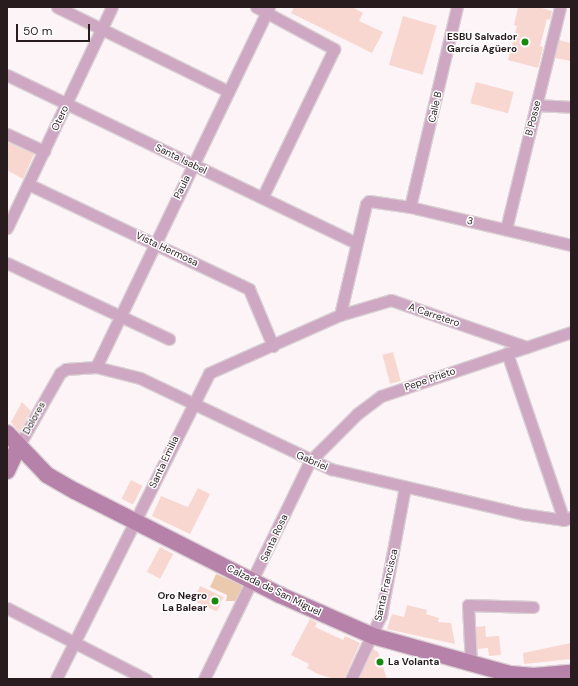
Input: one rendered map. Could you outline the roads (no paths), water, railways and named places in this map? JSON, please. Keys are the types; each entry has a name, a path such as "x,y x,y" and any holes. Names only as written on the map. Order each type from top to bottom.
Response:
{"main road":[{"name":"Calzada de San Miguel","path":"7,433 18,447 47,475 254,581 373,636 510,674 534,676 571,673"},
{"name":"Dolores","path":"7,471 18,447"}],"street":[{"path":"57,7 228,91"},
{"name":"Otero","path":"7,228 112,7"},
{"path":"256,7 268,9 334,49 262,198"},
{"name":"Calle B","path":"410,207 457,7"},
{"name":"B Posse","path":"506,229 560,7"},
{"name":"Paula","path":"96,367 268,9"},
{"name":"Santa Isabel","path":"7,74 356,243"},
{"path":"536,105 571,107"},
{"path":"7,134 44,151"},
{"name":"Vista Hermosa","path":"28,184 250,289 273,346"},
{"name":"3","path":"356,243 366,204 369,201 410,207 571,245"},
{"path":"340,315 356,243"},
{"path":"7,263 169,339"},
{"name":"A Carretero","path":"340,315 391,300 527,347"},
{"name":"Santa Emilia","path":"56,679 209,372 273,346 340,315"},
{"name":"Pepe Prieto","path":"310,461 357,414 381,396 571,332"},
{"path":"507,354 567,519"},
{"name":"Gabriel","path":"66,369 96,367 140,378 193,402 310,461 331,469 523,514 567,519"},
{"name":"Dolores","path":"18,447 53,385 66,369"},
{"name":"Santa Rosa","path":"204,679 254,581 310,461"},
{"name":"Santa Francisca","path":"351,679 373,636 387,591 405,487"},
{"path":"471,664 468,605 533,607"},
{"path":"7,608 74,644 146,679"}],"place":[{"name":"ESBU Salvador García Agüero","path":"525,42"},
{"name":"Oro Negro La Balear","path":"215,601"},
{"name":"La Volanta","path":"380,662"}]}
